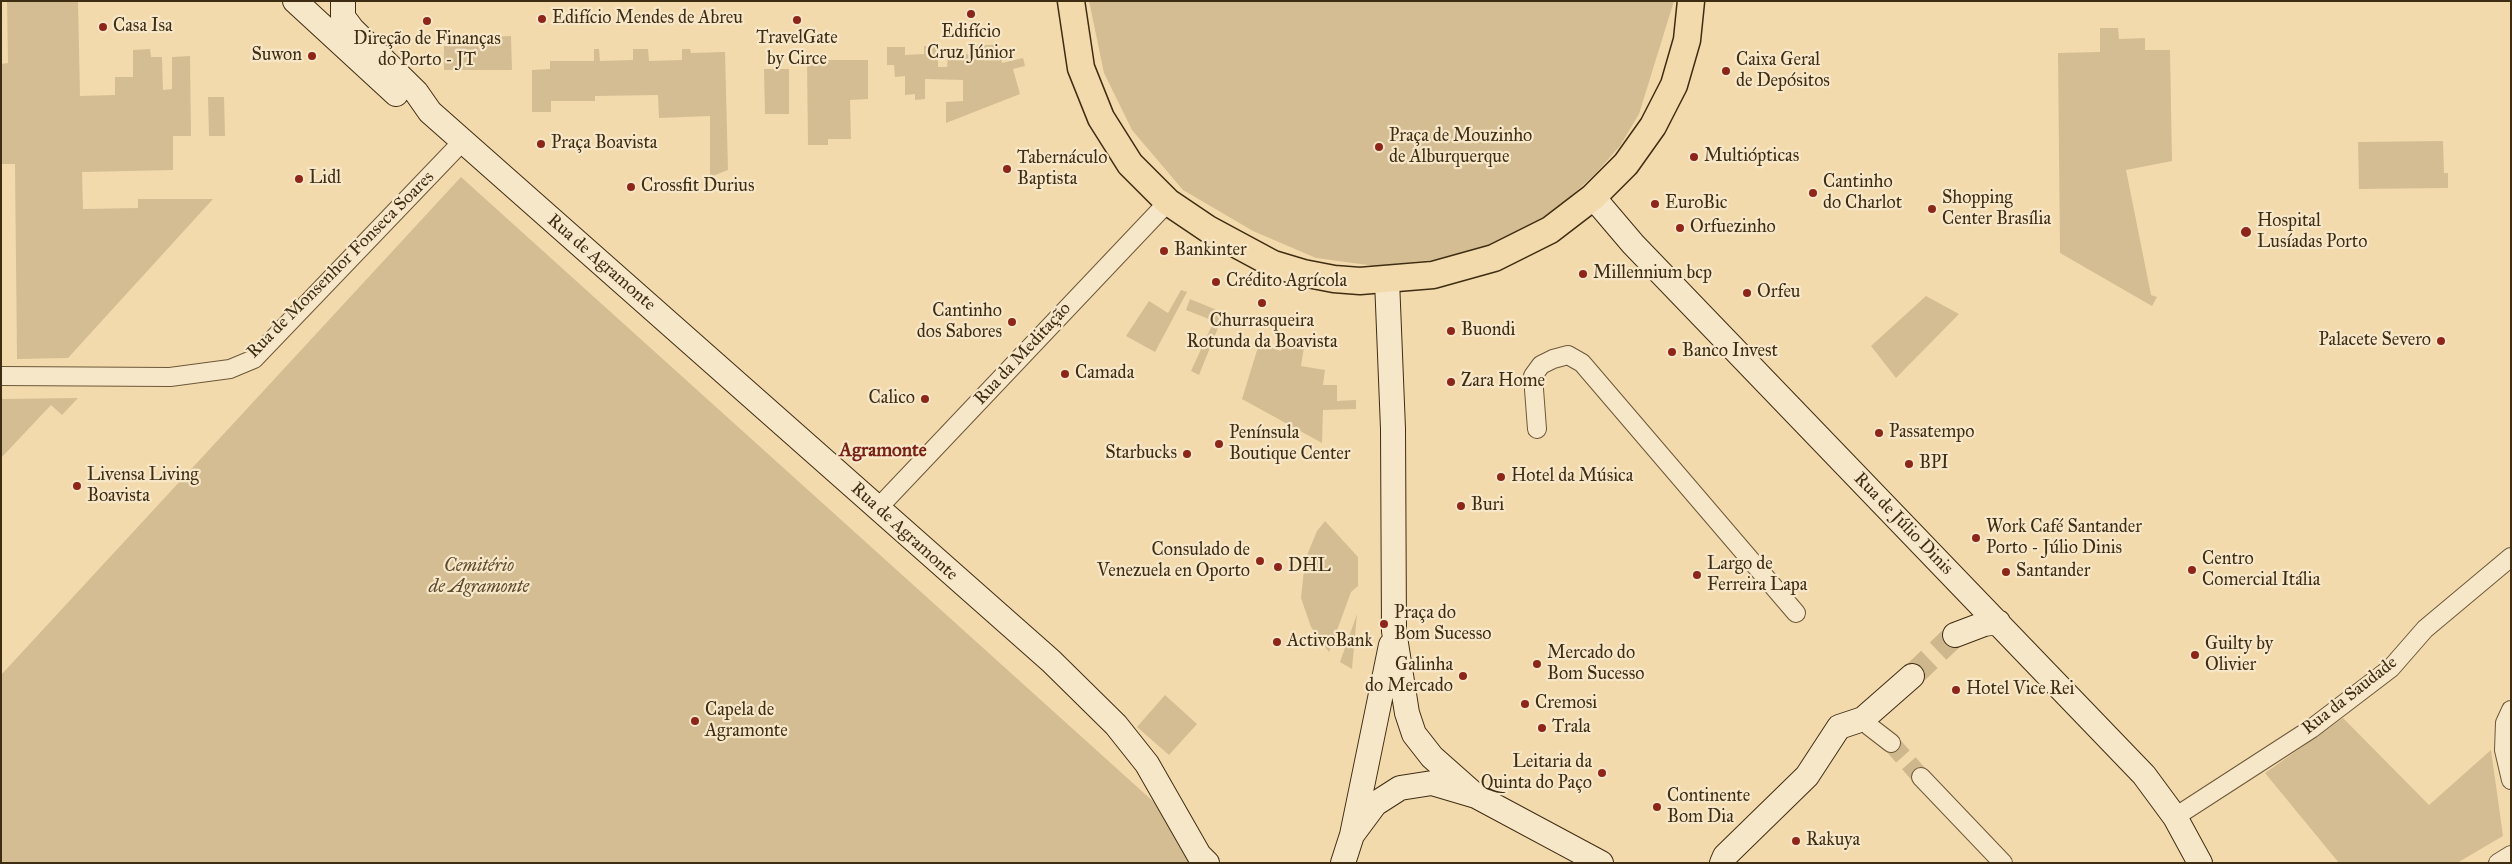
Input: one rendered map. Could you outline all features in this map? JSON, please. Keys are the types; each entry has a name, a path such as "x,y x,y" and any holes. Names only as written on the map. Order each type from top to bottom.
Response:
{"main road":[{"path":"1068,6 1082,68 1101,118 1130,164 1168,202 1208,229 1273,264 1303,274 1334,279 1387,280 1433,275 1494,258 1550,230 1592,196 1626,164 1653,126 1674,85 1687,40 1691,1"}],"street":[{"name":"Rua de Agramonte","path":"295,1 405,102 430,112"},
{"name":"Rua de Agramonte","path":"316,1 352,29"},
{"name":"Rua de Agramonte","path":"343,1 343,18 352,29 416,92 430,112 462,142 1051,661 1116,725 1147,764 1199,855 1208,863"},
{"name":"Rua de Monsenhor Fonseca Soares","path":"1,376 170,377 230,369 254,359 462,142"},
{"name":"Rua de Júlio Dinis","path":"1592,196 1633,244 2144,775 2175,817 2200,863"},
{"name":"Rua da Meditação","path":"878,508 1168,202"},
{"path":"1387,280 1392,429 1394,631 1407,713 1414,734 1432,757 1476,796"},
{"path":"1537,429 1532,376 1541,365 1568,355 1582,363 1796,613"},
{"name":"Rua da Saudade","path":"2175,817 2318,724 2391,668 2426,629 2511,557"},
{"path":"1955,635 1984,624 1998,622"},
{"path":"1343,863 1352,835 1394,631"},
{"path":"1722,863 1725,856 1807,776 1839,727 1863,719 1912,676"},
{"path":"2511,710 2505,723 2504,750 2511,780"},
{"path":"1869,726 1891,743"},
{"path":"1921,777 2003,863"},
{"path":"1352,835 1375,804 1400,788 1432,783 1476,796 1601,863"},
{"path":"2498,863 2511,855"}],"green space":[{"path":"7,1 78,1 80,96 115,95 115,77 133,77 133,50 150,49 151,57 162,57 163,90 172,89 172,57 190,56 191,136 173,136 173,170 82,172 83,209 138,208 138,199 213,199 68,358 17,359 15,164 1,164 1,64 8,63"},
{"name":"Praça de Mouzinho de Alburquerque","path":"1089,1 1674,1 1639,114 1620,146 1596,173 1567,200 1524,231 1481,249 1450,258 1375,266 1316,258 1253,231 1183,190 1132,130 1104,73"},
{"path":"2100,28 2118,28 2119,39 2145,38 2145,50 2170,50 2172,161 2126,170 2151,295 2157,297 2152,306 2060,253 2058,53 2100,52"},
{"path":"511,36 512,70 444,70 444,46 489,45 490,37"},
{"path":"974,45 999,45 1002,63 1023,58 1025,66 1013,69 1020,94 946,123 946,102 963,101 963,80 925,79 925,99 915,100 915,94 905,95 905,76 895,77 894,65 887,65 887,47 905,47 905,55 924,54 924,46 938,46 938,67 947,67 948,55 974,54"},
{"path":"594,49 599,49 600,61 633,60 633,49 648,49 649,61 682,60 682,49 690,49 691,53 725,52 728,170 710,177 710,116 659,118 658,95 595,96 595,101 551,101 551,112 532,112 532,70 550,69 550,61 594,61"},
{"path":"827,57 827,60 868,60 868,99 850,100 851,139 828,139 828,145 808,145 807,58"},
{"path":"764,69 789,69 789,114 765,114"},
{"path":"208,97 224,97 225,136 209,136"},
{"path":"2443,141 2444,173 2448,173 2448,188 2359,189 2358,142"},
{"name":"Cemitério de Agramonte","path":"461,177 1155,803 1191,863 1,863 1,675"},
{"path":"1181,290 1187,292 1155,352 1126,336 1149,301 1168,313"},
{"path":"1926,296 1959,314 1896,378 1871,346"},
{"path":"1190,299 1224,313 1199,375 1191,371 1214,321 1186,310"},
{"path":"1283,341 1304,347 1301,366 1325,370 1323,385 1337,385 1337,401 1356,400 1356,409 1323,410 1322,443 1242,399 1259,344 1281,351"},
{"path":"78,398 62,415 51,405 1,458 1,399"},
{"path":"1325,521 1358,557 1358,586 1351,592 1329,652 1311,627 1301,598 1305,560 1317,531"},
{"path":"1357,614 1352,669 1340,662"},
{"path":"1165,695 1197,724 1169,755 1137,727"},
{"path":"2343,718 2429,805 2491,750 2503,836 2457,863 2339,863 2265,773"}],"tunnel":[{"path":"1912,676 1955,635"},
{"path":"1891,743 1921,777"}],"place":[{"name":"Edifício Cruz Júnior","path":"971,14"},
{"name":"Edifício Mendes de Abreu","path":"542,19"},
{"name":"TravelGate by Circe","path":"797,20"},
{"name":"Direção de Finanças do Porto - JT","path":"427,21"},
{"name":"Casa Isa","path":"103,27"},
{"name":"Suwon","path":"312,56"},
{"name":"Caixa Geral de Depósitos","path":"1726,71"},
{"name":"Praça Boavista","path":"541,144"},
{"name":"Praça de Mouzinho de Alburquerque","path":"1379,147"},
{"name":"Multiópticas","path":"1694,157"},
{"name":"Tabernáculo Baptista","path":"1007,169"},
{"name":"Lidl","path":"299,179"},
{"name":"Crossfit Durius","path":"631,187"},
{"name":"Cantinho do Charlot","path":"1813,193"},
{"name":"EuroBic","path":"1655,204"},
{"name":"Shopping Center Brasília","path":"1932,209"},
{"name":"Orfuezinho","path":"1680,228"},
{"name":"Hospital Lusíadas Porto","path":"2246,232"},
{"name":"Bankinter","path":"1164,251"},
{"name":"Millennium bcp","path":"1583,274"},
{"name":"Crédito Agrícola","path":"1216,282"},
{"name":"Orfeu","path":"1747,293"},
{"name":"Churrasqueira Rotunda da Boavista","path":"1262,303"},
{"name":"Cantinho dos Sabores","path":"1012,322"},
{"name":"Buondi","path":"1451,331"},
{"name":"Palacete Severo","path":"2441,341"},
{"name":"Banco Invest","path":"1672,352"},
{"name":"Camada","path":"1065,374"},
{"name":"Zara Home","path":"1451,382"},
{"name":"Calico","path":"925,399"},
{"name":"Passatempo","path":"1879,433"},
{"name":"Península Boutique Center","path":"1219,444"},
{"name":"Starbucks","path":"1187,454"},
{"name":"BPI","path":"1909,464"},
{"name":"Hotel da Música","path":"1501,477"},
{"name":"Livensa Living Boavista","path":"77,486"},
{"name":"Buri","path":"1461,506"},
{"name":"Work Café Santander Porto - Júlio Dinis","path":"1976,538"},
{"name":"Consulado de Venezuela en Oporto","path":"1260,561"},
{"name":"DHL","path":"1278,567"},
{"name":"Centro Comercial Itália","path":"2192,570"},
{"name":"Santander","path":"2006,572"},
{"name":"Largo de Ferreira Lapa","path":"1697,575"},
{"name":"Praça do Bom Sucesso","path":"1384,624"},
{"name":"ActivoBank","path":"1277,642"},
{"name":"Guilty by Olivier","path":"2195,655"},
{"name":"Mercado do Bom Sucesso","path":"1537,664"},
{"name":"Galinha do Mercado","path":"1463,676"},
{"name":"Hotel Vice Rei","path":"1956,690"},
{"name":"Cremosi","path":"1525,704"},
{"name":"Capela de Agramonte","path":"695,721"},
{"name":"Trala","path":"1542,728"},
{"name":"Leitaria da Quinta do Paço","path":"1602,773"},
{"name":"Continente Bom Dia","path":"1657,807"},
{"name":"Rakuya","path":"1796,841"}],"district":[{"name":"Agramonte","path":"883,451"}]}
